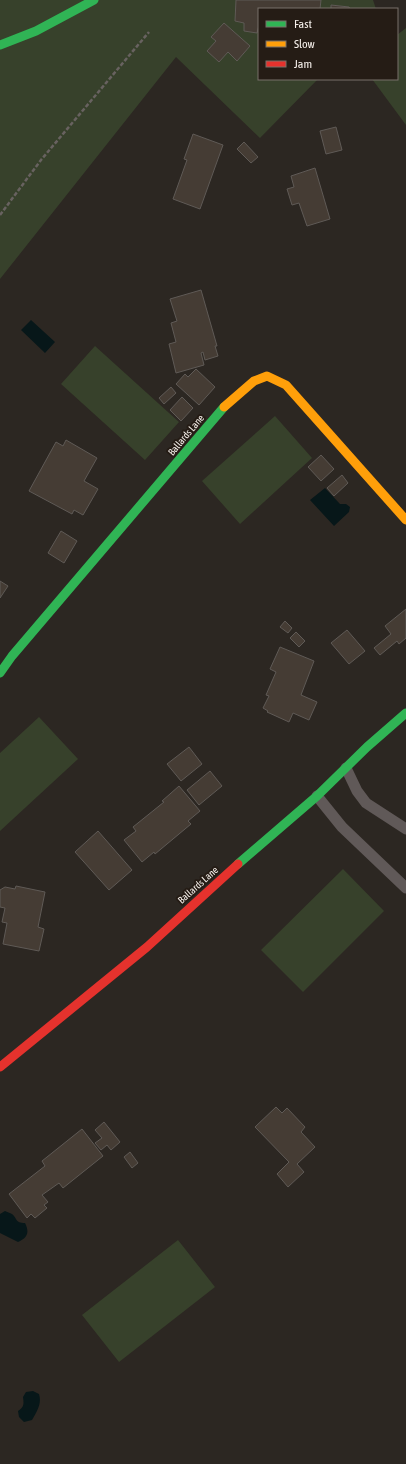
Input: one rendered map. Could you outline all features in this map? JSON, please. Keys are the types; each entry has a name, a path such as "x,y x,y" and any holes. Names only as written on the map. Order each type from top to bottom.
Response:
{"street":[{"path":"0,45 36,31 94,0"},
{"name":"Ballards Lane","path":"0,673 17,651 228,403 254,380 267,376 286,385 406,520"},
{"name":"Ballards Lane","path":"0,1068 147,948 262,842 317,796 406,713"}],"lane":[{"path":"346,768 357,791 366,803 406,829"},
{"path":"317,796 342,827 406,888"}],"path":[{"path":"0,215 40,160 149,32"}],"green space":[{"path":"0,0 373,0 376,8 258,8 258,80 317,80 260,138 176,57 0,279"},
{"path":"406,28 406,125 373,80 398,80 398,34"},
{"path":"95,346 179,422 145,460 61,384"},
{"path":"275,416 312,458 240,524 202,481"},
{"path":"39,717 78,759 0,831 0,753"},
{"path":"343,869 384,911 303,992 261,950"},
{"path":"178,1240 215,1287 119,1362 82,1315"}],"shaded area":[{"path":"31,320 55,342 45,353 21,330"},
{"path":"325,488 340,504 346,504 350,507 349,512 334,526 310,500"},
{"path":"5,1211 12,1214 18,1221 25,1223 27,1227 27,1235 24,1239 18,1242 0,1233 0,1214"},
{"path":"33,1391 39,1394 39,1404 32,1420 24,1422 19,1417 18,1411 22,1407 23,1397 26,1392"}],"building":[{"path":"236,0 321,0 320,8 258,8 257,33 244,31 244,23 235,21"},
{"path":"331,5 350,8 331,8"},
{"path":"224,23 250,46 237,61 228,52 219,62 207,51 216,41 211,37"},
{"path":"336,127 342,150 326,154 320,131"},
{"path":"193,134 223,145 200,209 173,199 187,160 184,159"},
{"path":"244,142 258,157 251,163 237,149"},
{"path":"315,168 330,219 307,226 299,203 292,205 287,189 294,187 291,176"},
{"path":"201,290 217,346 215,346 218,356 205,360 203,352 201,353 204,365 176,373 169,344 176,342 171,323 177,321 170,299"},
{"path":"196,369 215,387 199,405 176,384 185,374 188,377"},
{"path":"171,387 176,393 164,404 159,398"},
{"path":"182,397 193,408 181,421 170,410"},
{"path":"66,440 97,458 84,481 98,489 83,515 74,510 72,514 29,491 56,442 63,446"},
{"path":"321,455 334,469 321,481 308,467"},
{"path":"342,475 348,483 334,496 327,488"},
{"path":"61,531 77,541 64,563 48,553"},
{"path":"0,581 8,586 0,598"},
{"path":"406,609 406,638 399,644 397,641 380,655 374,648 391,634 385,626"},
{"path":"285,621 292,628 288,633 280,627"},
{"path":"347,630 365,651 349,664 331,643"},
{"path":"296,632 305,641 299,647 290,638"},
{"path":"280,647 314,661 301,695 317,702 309,720 293,713 289,722 267,712 268,711 263,708 269,696 266,695 276,672 270,669"},
{"path":"189,747 202,764 181,781 167,764"},
{"path":"210,771 222,786 199,805 187,790"},
{"path":"179,786 200,811 188,821 191,824 155,854 154,852 142,862 124,840 136,831 133,827 164,802 162,801"},
{"path":"98,831 132,870 109,890 75,852"},
{"path":"16,886 45,892 38,927 44,929 39,951 3,944 7,923 2,922 5,908 0,907 0,890 5,887 15,889"},
{"path":"276,1107 282,1113 287,1108 305,1127 301,1132 315,1147 297,1164 304,1172 288,1187 277,1174 289,1162 255,1127"},
{"path":"104,1122 120,1142 111,1150 107,1145 101,1150 95,1143 102,1138 95,1130"},
{"path":"82,1129 103,1156 63,1188 59,1183 42,1195 48,1202 44,1205 47,1208 35,1218 31,1214 27,1218 9,1194 45,1166 42,1161"},
{"path":"130,1152 138,1163 132,1168 124,1157"}],"traffic: fast":[{"path":"0,45 36,31 94,0"},
{"path":"0,673 12,656 224,407"},
{"path":"238,864 317,796 367,747 406,713"}],"traffic: slow":[{"path":"224,407 254,381 267,376 286,385 406,520"}],"traffic: jam":[{"path":"0,1067 147,947 238,864"}]}
